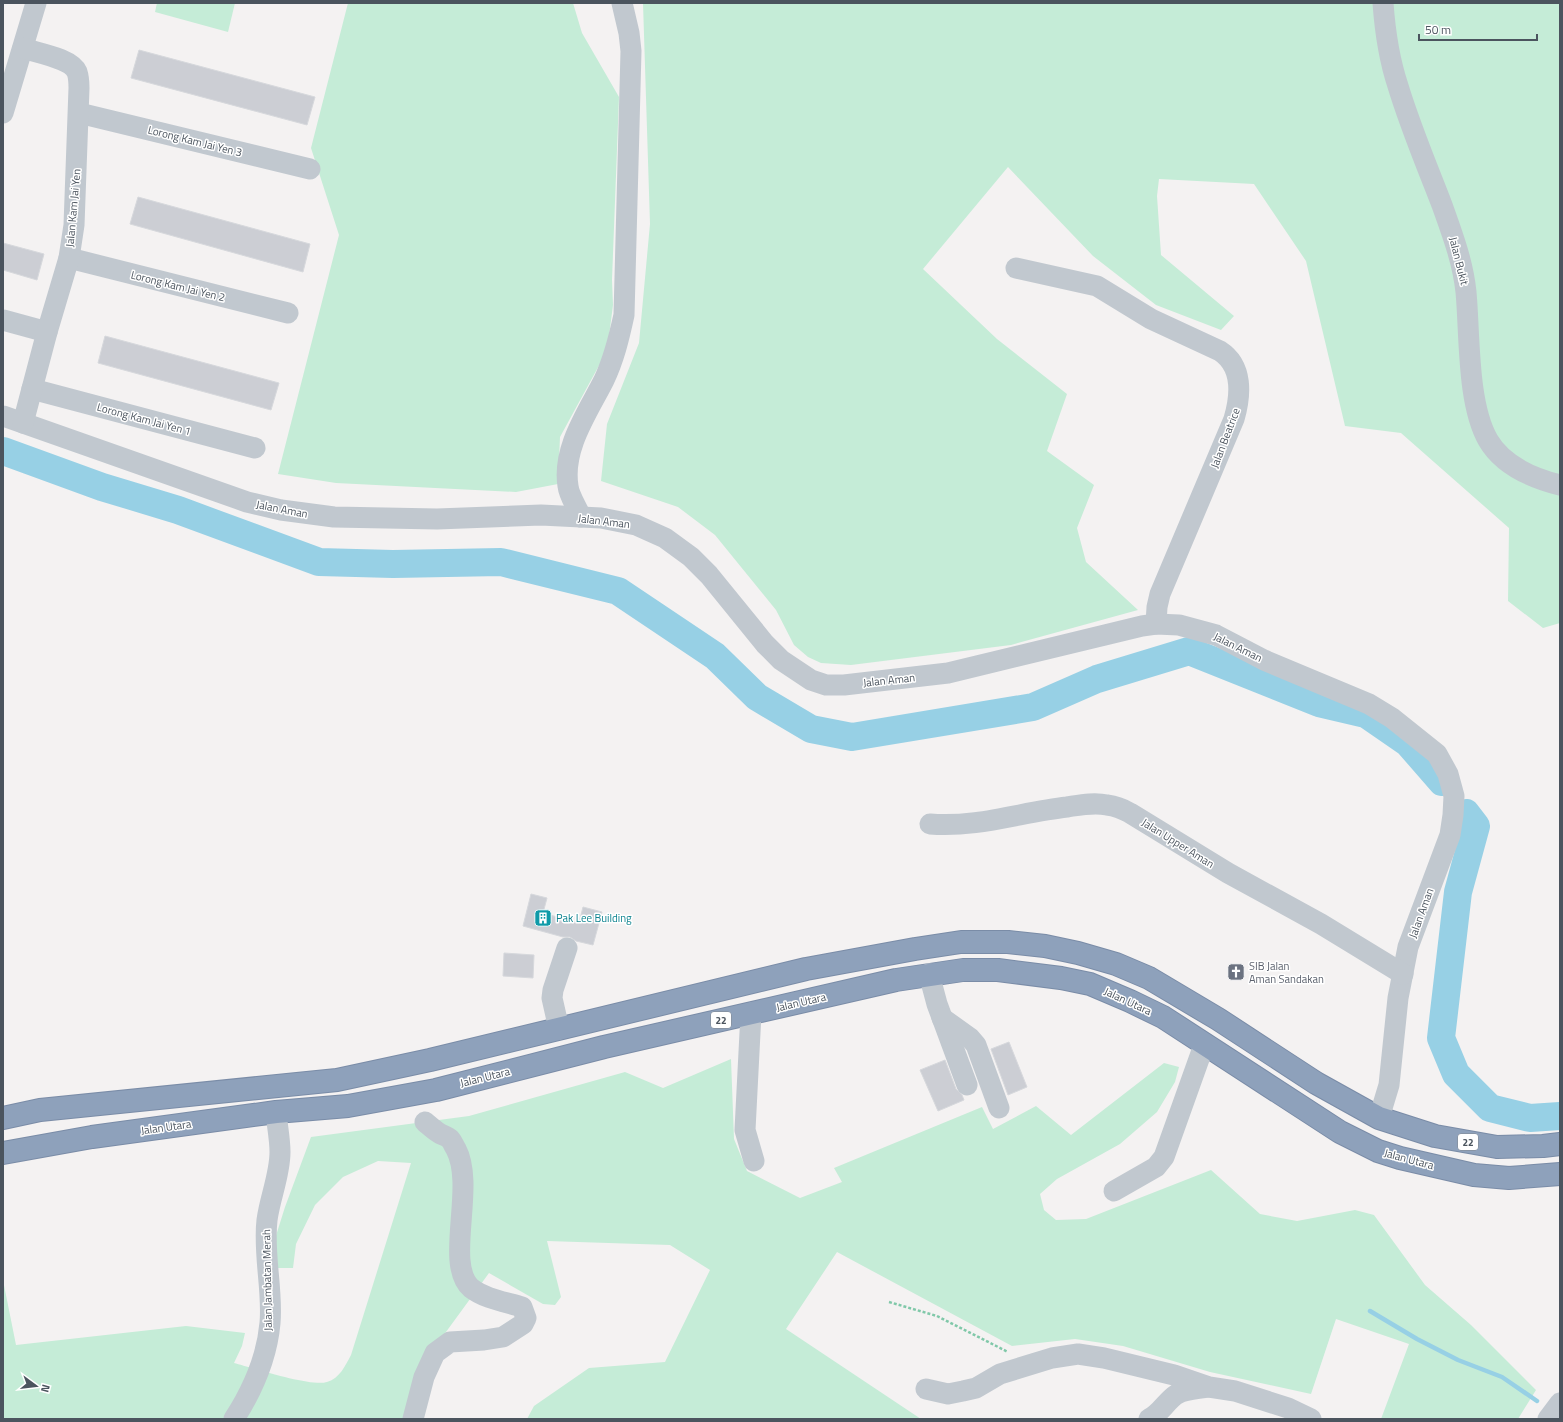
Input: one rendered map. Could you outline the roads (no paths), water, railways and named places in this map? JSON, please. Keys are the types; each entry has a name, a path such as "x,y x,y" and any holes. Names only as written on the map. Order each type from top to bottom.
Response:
{"highway":[{"name":"22","path":"3,1118 40,1110 337,1080 430,1060 806,969 961,942 1008,942 1045,946 1078,953 1116,964 1149,978 1218,1019 1316,1083 1379,1118 1435,1136 1497,1147 1560,1144"},
{"name":"Jalan Utara","path":"3,1152 92,1137 276,1112 348,1106 436,1090 604,1046 929,974 962,970 998,970 1062,978 1090,984 1130,1001 1163,1017 1340,1132 1378,1151 1474,1175 1509,1178 1560,1174"},
{"path":"1379,1118 1377,1132 1382,1140 1396,1146 1478,1162 1560,1169"}],"street":[{"path":"3,113 36,3"},
{"path":"581,517 568,487 568,463 570,450 616,351 624,315 631,51 629,33 622,3"},
{"name":"Jalan Bukit","path":"1383,3 1388,47 1398,87 1445,212 1461,263 1466,290 1472,374 1478,417 1488,441 1504,460 1528,476 1560,485"},
{"name":"Jalan Kam Jai Yen","path":"23,48 62,60 72,65 77,71 79,78 74,225 69,258 47,332 23,423"},
{"name":"Lorong Kam Jai Yen 3","path":"79,113 310,169"},
{"name":"Lorong Kam Jai Yen 2","path":"69,258 288,313"},
{"name":"Jalan Beatrice","path":"1016,268 1097,286 1151,319 1220,351 1229,357 1235,366 1239,385 1239,403 1234,419 1160,594 1156,624"},
{"path":"3,320 47,332"},
{"name":"Lorong Kam Jai Yen 1","path":"32,389 255,448"},
{"name":"Jalan Aman","path":"3,416 247,502 281,510 334,517 388,519 541,515 601,518 636,525 665,538 691,557 709,575 765,644 781,660 811,680 826,685 844,685 948,674 1142,626 1156,624 1179,624 1216,635 1264,660 1369,704 1392,718 1437,754 1448,774 1454,796 1454,815 1450,836 1408,947 1398,998 1389,1085 1379,1118"},
{"name":"Jalan Upper Aman","path":"930,824 947,826 970,824 1047,809 1097,804 1118,807 1228,873 1321,924 1403,974"},
{"path":"559,1029 552,998 553,990 567,948"},
{"path":"929,974 942,1018 967,1085"},
{"path":"750,1013 745,1130 754,1161"},
{"path":"942,1018 970,1038 976,1045 999,1108"},
{"path":"1114,1191 1156,1167 1164,1157 1204,1045"},
{"name":"Jalan Jambatan Merah","path":"234,1419 251,1390 262,1361 269,1329 270,1307 266,1264 267,1221 277,1175 280,1152 276,1112"},
{"path":"413,1419 424,1378 435,1353 450,1342 484,1340 502,1337 523,1324 526,1318 522,1307 484,1295 471,1287 464,1277 460,1264 459,1252 464,1190 463,1173 458,1154 450,1139 425,1122"},
{"path":"926,1389 948,1394 963,1391 976,1388 1000,1374 1031,1364 1052,1358 1078,1354 1104,1358 1167,1373 1209,1387 1235,1391 1286,1414 1311,1419"},
{"path":"1149,1419 1157,1415 1177,1394 1189,1390 1209,1387"},
{"path":"1548,1419 1560,1403"}],"waterway":[{"path":"3,451 102,487 178,510 319,562 393,564 501,562 618,591 715,656 757,697 811,729 852,737 1033,707 1097,679 1189,651 1319,703 1366,714 1408,743 1442,782"},
{"path":"1466,813 1476,826 1458,892 1441,1038 1456,1074 1490,1108 1530,1118 1560,1116"},
{"path":"1370,1311 1417,1339 1458,1360 1502,1377 1537,1401"}],"place":[{"name":"Pak Lee Building","path":"543,918"},
{"name":"SIB Jalan Aman Sandakan","path":"1236,972"}]}
